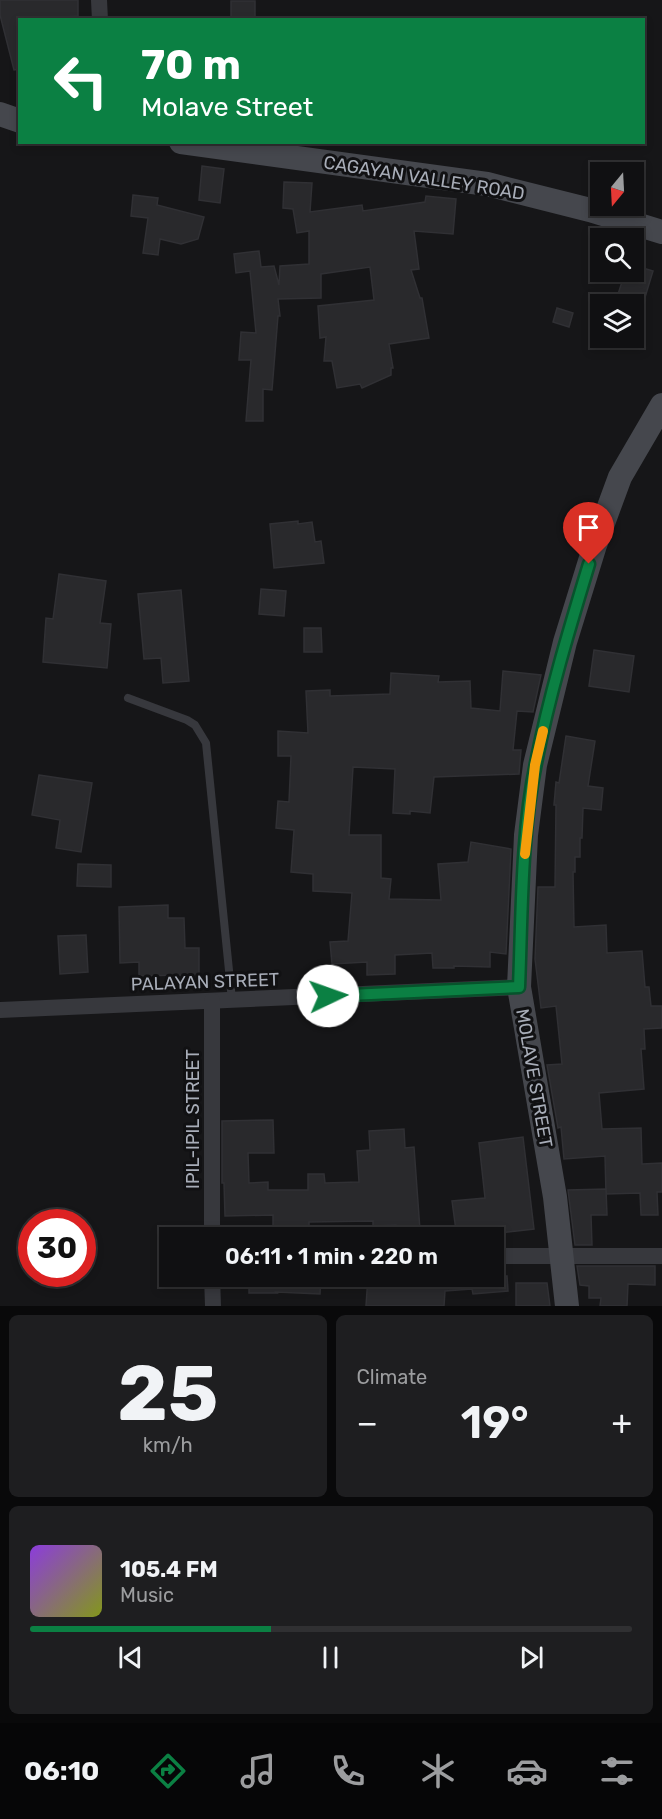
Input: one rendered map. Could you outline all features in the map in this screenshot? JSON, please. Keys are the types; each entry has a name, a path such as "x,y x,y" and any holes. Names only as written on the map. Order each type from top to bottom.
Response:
{"street":[{"path":"99,0 100,18"},
{"path":"0,114 18,120"},
{"name":"CAGAYAN VALLEY ROAD","path":"196,144 487,184 590,210 662,232"},
{"name":"MOLAVE STREET","path":"567,1306 555,1197 519,987 526,835 535,765 565,642 595,544 620,477 662,405"},
{"name":"PALAYAN STREET","path":"0,1010 519,987"},
{"name":"IPIL-IPIL STREET","path":"212,1001 212,1227"},
{"path":"504,1256 662,1256"},
{"path":"212,1287 213,1306"}],"lane":[{"path":"128,698 187,720 195,725 206,743 232,1000"}],"building":[{"path":"0,0 78,0 78,16 18,18 18,69 14,70 0,15"},
{"path":"231,1 255,1 255,18 231,17"},
{"path":"202,166 224,169 220,203 199,200"},
{"path":"284,182 312,183 310,212 362,205 363,211 425,202 426,196 456,199 453,234 414,231 419,269 411,270 420,298 422,298 429,338 389,344 393,368 391,368 391,375 362,388 360,384 337,388 332,361 324,361 326,337 320,338 318,306 374,300 370,267 321,274 321,298 278,299 280,316 278,316 272,390 263,389 263,421 246,421 251,360 239,360 241,332 256,333 250,271 236,273 234,254 259,251 261,267 274,266 279,285 280,266 309,264 309,231 297,233 293,209 283,208"},
{"path":"133,195 158,198 157,205 204,217 198,239 181,244 160,239 158,255 143,253 148,218 131,216"},
{"path":"644,268 653,271 644,301 644,294 618,294 622,282 644,282"},
{"path":"557,308 573,313 569,327 553,322"},
{"path":"298,521 298,524 312,522 315,542 321,541 324,563 274,568 270,524"},
{"path":"59,574 106,581 100,623 111,624 107,668 43,662 46,618 53,619"},
{"path":"261,589 286,591 284,616 259,614"},
{"path":"181,590 189,681 163,683 161,658 144,659 138,594"},
{"path":"304,628 321,628 322,652 304,652"},
{"path":"594,650 634,656 629,692 589,686"},
{"path":"503,671 541,675 533,712 517,711 513,750 521,750 519,774 434,777 430,813 410,811 410,814 393,813 395,769 353,767 349,835 381,835 381,878 391,879 389,899 441,900 438,864 468,862 471,842 511,849 506,954 490,952 490,967 454,966 454,968 433,968 432,953 395,955 395,974 367,975 367,962 332,964 330,942 348,941 352,893 313,891 313,874 291,872 294,830 276,828 278,801 289,802 291,756 278,756 278,731 308,733 306,691 330,690 330,696 390,694 391,673 439,676 438,682 470,681 471,708 500,711"},
{"path":"566,736 595,741 588,786 603,788 601,810 583,808 580,857 575,857 575,872 573,872 574,927 606,925 607,953 642,951 645,987 649,987 651,1006 662,1006 662,1028 644,1029 645,1049 641,1049 644,1089 599,1093 602,1129 641,1128 642,1164 662,1163 662,1192 657,1192 658,1215 641,1215 640,1193 606,1194 605,1156 564,1159 561,1127 558,1128 547,1065 562,1064 556,1006 541,1008 535,959 538,887 555,887 556,805 554,805 556,782 559,783"},
{"path":"39,775 92,783 81,852 56,848 60,820 32,815"},
{"path":"78,864 111,865 111,887 77,886"},
{"path":"168,905 168,918 184,918 185,948 199,948 199,977 139,976 139,962 120,963 119,907"},
{"path":"86,935 88,972 60,974 58,936"},
{"path":"273,1120 274,1153 248,1153 249,1183 268,1182 268,1190 308,1190 308,1174 324,1174 325,1183 359,1182 357,1151 370,1150 369,1131 404,1129 405,1148 414,1147 420,1227 373,1226 373,1221 309,1222 309,1227 273,1227 273,1215 225,1216 224,1183 222,1183 222,1121"},
{"path":"523,1137 534,1229 504,1233 504,1227 456,1227 452,1201 485,1198 479,1143"},
{"path":"606,1189 607,1215 591,1215 592,1245 575,1245 568,1190"},
{"path":"577,1266 655,1266 655,1285 628,1284 627,1306 600,1306 601,1298 589,1298 589,1286 580,1285"},
{"path":"504,1276 507,1276 508,1291 473,1294 472,1289 445,1291 444,1306 366,1306 367,1287 504,1287"},
{"path":"516,1283 547,1283 550,1306 516,1306"},
{"path":"249,1287 320,1287 320,1294 249,1293"}],"slow traffic":[{"path":"525,854 535,765 543,731"}],"route":[{"path":"328,996 519,987 526,835 535,765 565,642 589,564"}]}
